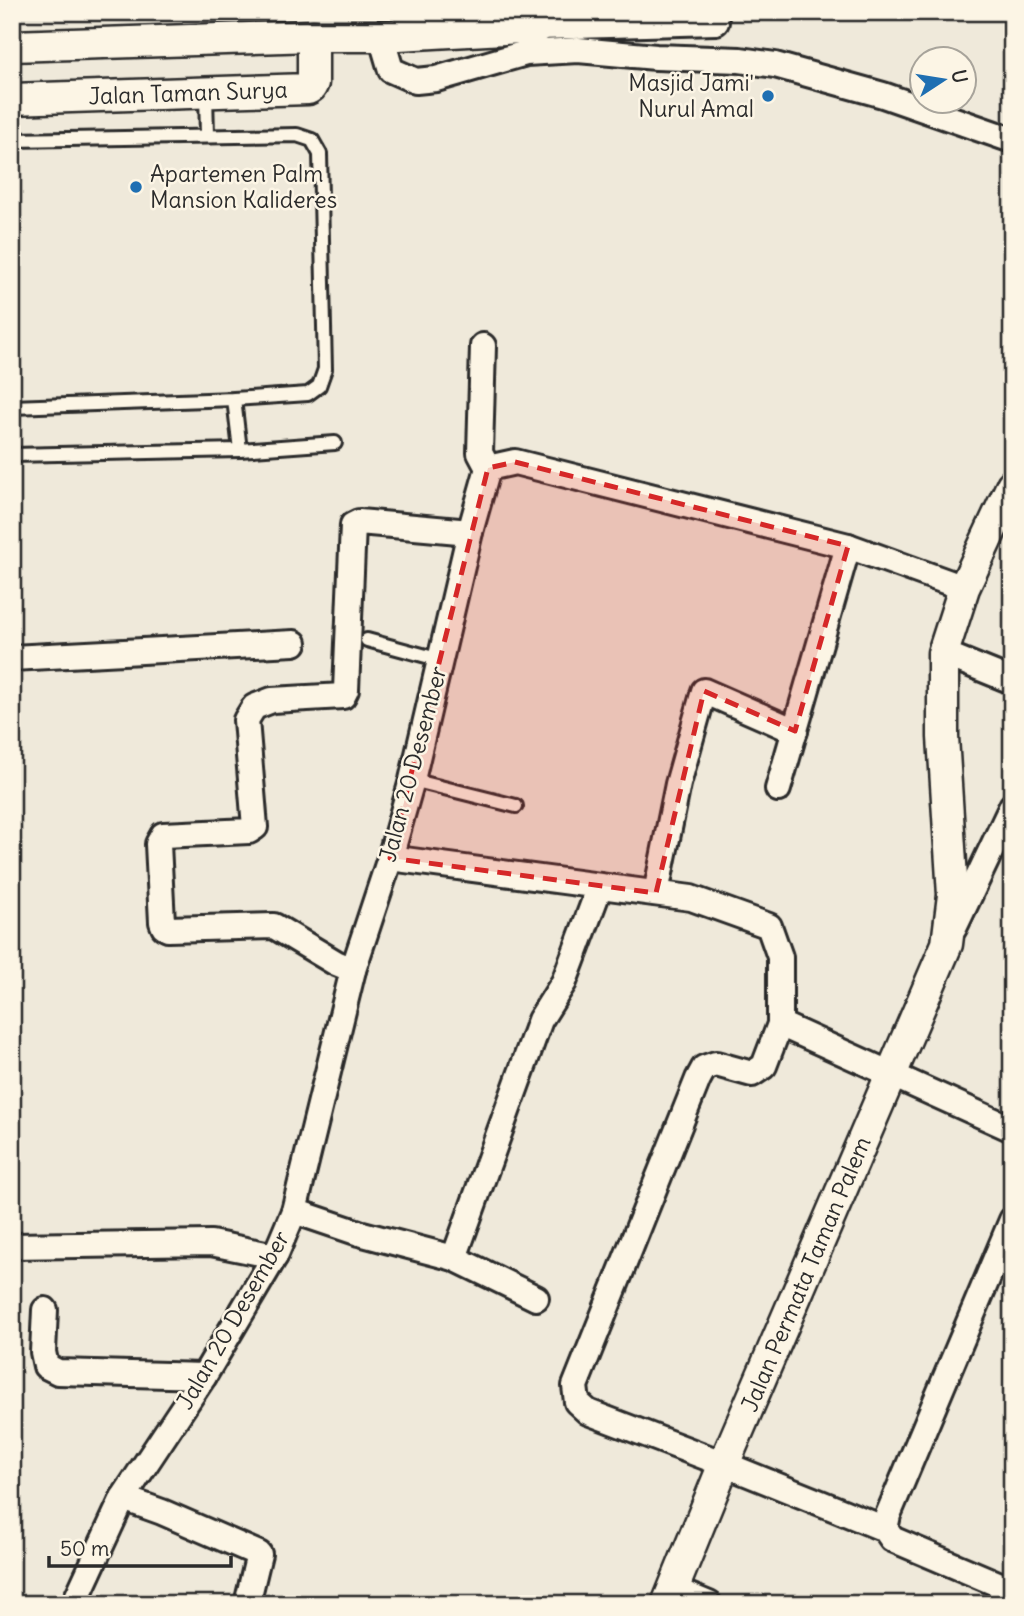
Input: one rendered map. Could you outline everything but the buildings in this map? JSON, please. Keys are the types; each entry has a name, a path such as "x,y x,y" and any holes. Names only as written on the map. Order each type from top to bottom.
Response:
{"street":[{"path":"12,46 381,36 538,20 716,22"},
{"name":"Jalan Taman Surya","path":"12,99 307,89 313,83 313,36"},
{"path":"381,36 391,70 416,81 436,79 526,53 539,52 578,50 656,57 740,60 775,65 883,95 1012,140"},
{"path":"483,346 481,453 488,468 515,462 848,546 964,588 1010,491"},
{"name":"Jalan 20 Desember","path":"75,1604 123,1498 204,1376 275,1256 295,1210 353,970 390,858 412,780 470,532 488,468"},
{"path":"353,970 336,964 274,926 164,927 158,844 163,835 249,831 255,827 246,720 254,707 272,700 343,696 346,690 353,526 359,522 470,532"},
{"path":"778,789 848,546"},
{"name":"Jalan Permata Taman Palem","path":"670,1596 947,944 953,895 943,737 943,653 964,588"},
{"path":"12,658 295,643"},
{"path":"943,653 1012,681"},
{"path":"656,893 678,784 704,691 795,731"},
{"path":"947,944 1012,806"},
{"path":"390,858 691,898 769,926 780,957 780,1024 764,1066 752,1074 716,1063 704,1068 575,1386 577,1402 588,1412 884,1530 892,1539 1007,1589"},
{"path":"454,1258 540,1020 564,982 600,886"},
{"path":"780,1024 1012,1129"},
{"path":"295,1210 359,1233 454,1258 536,1298"},
{"path":"884,1530 893,1502 1012,1220"},
{"path":"12,1246 211,1243 275,1256"},
{"path":"45,1310 43,1352 46,1366 58,1372 204,1376"},
{"path":"123,1498 259,1554 247,1604"},
{"path":"670,1596 709,1604"}],"lane":[{"path":"206,92 207,136"},
{"path":"12,139 297,135 312,140 320,154 325,369 319,386 308,394 12,407"},
{"path":"233,399 240,450"},
{"path":"12,455 240,450 335,443"},
{"path":"367,639 441,660"},
{"path":"412,780 516,806"}],"highlighted area":[{"path":"515,462 848,546 795,731 704,691 656,893 390,858 488,468"}],"place":[{"name":"Masjid Jami' Nurul Amal","path":"768,96"},
{"name":"Apartemen Palm Mansion Kalideres","path":"136,187"}]}
